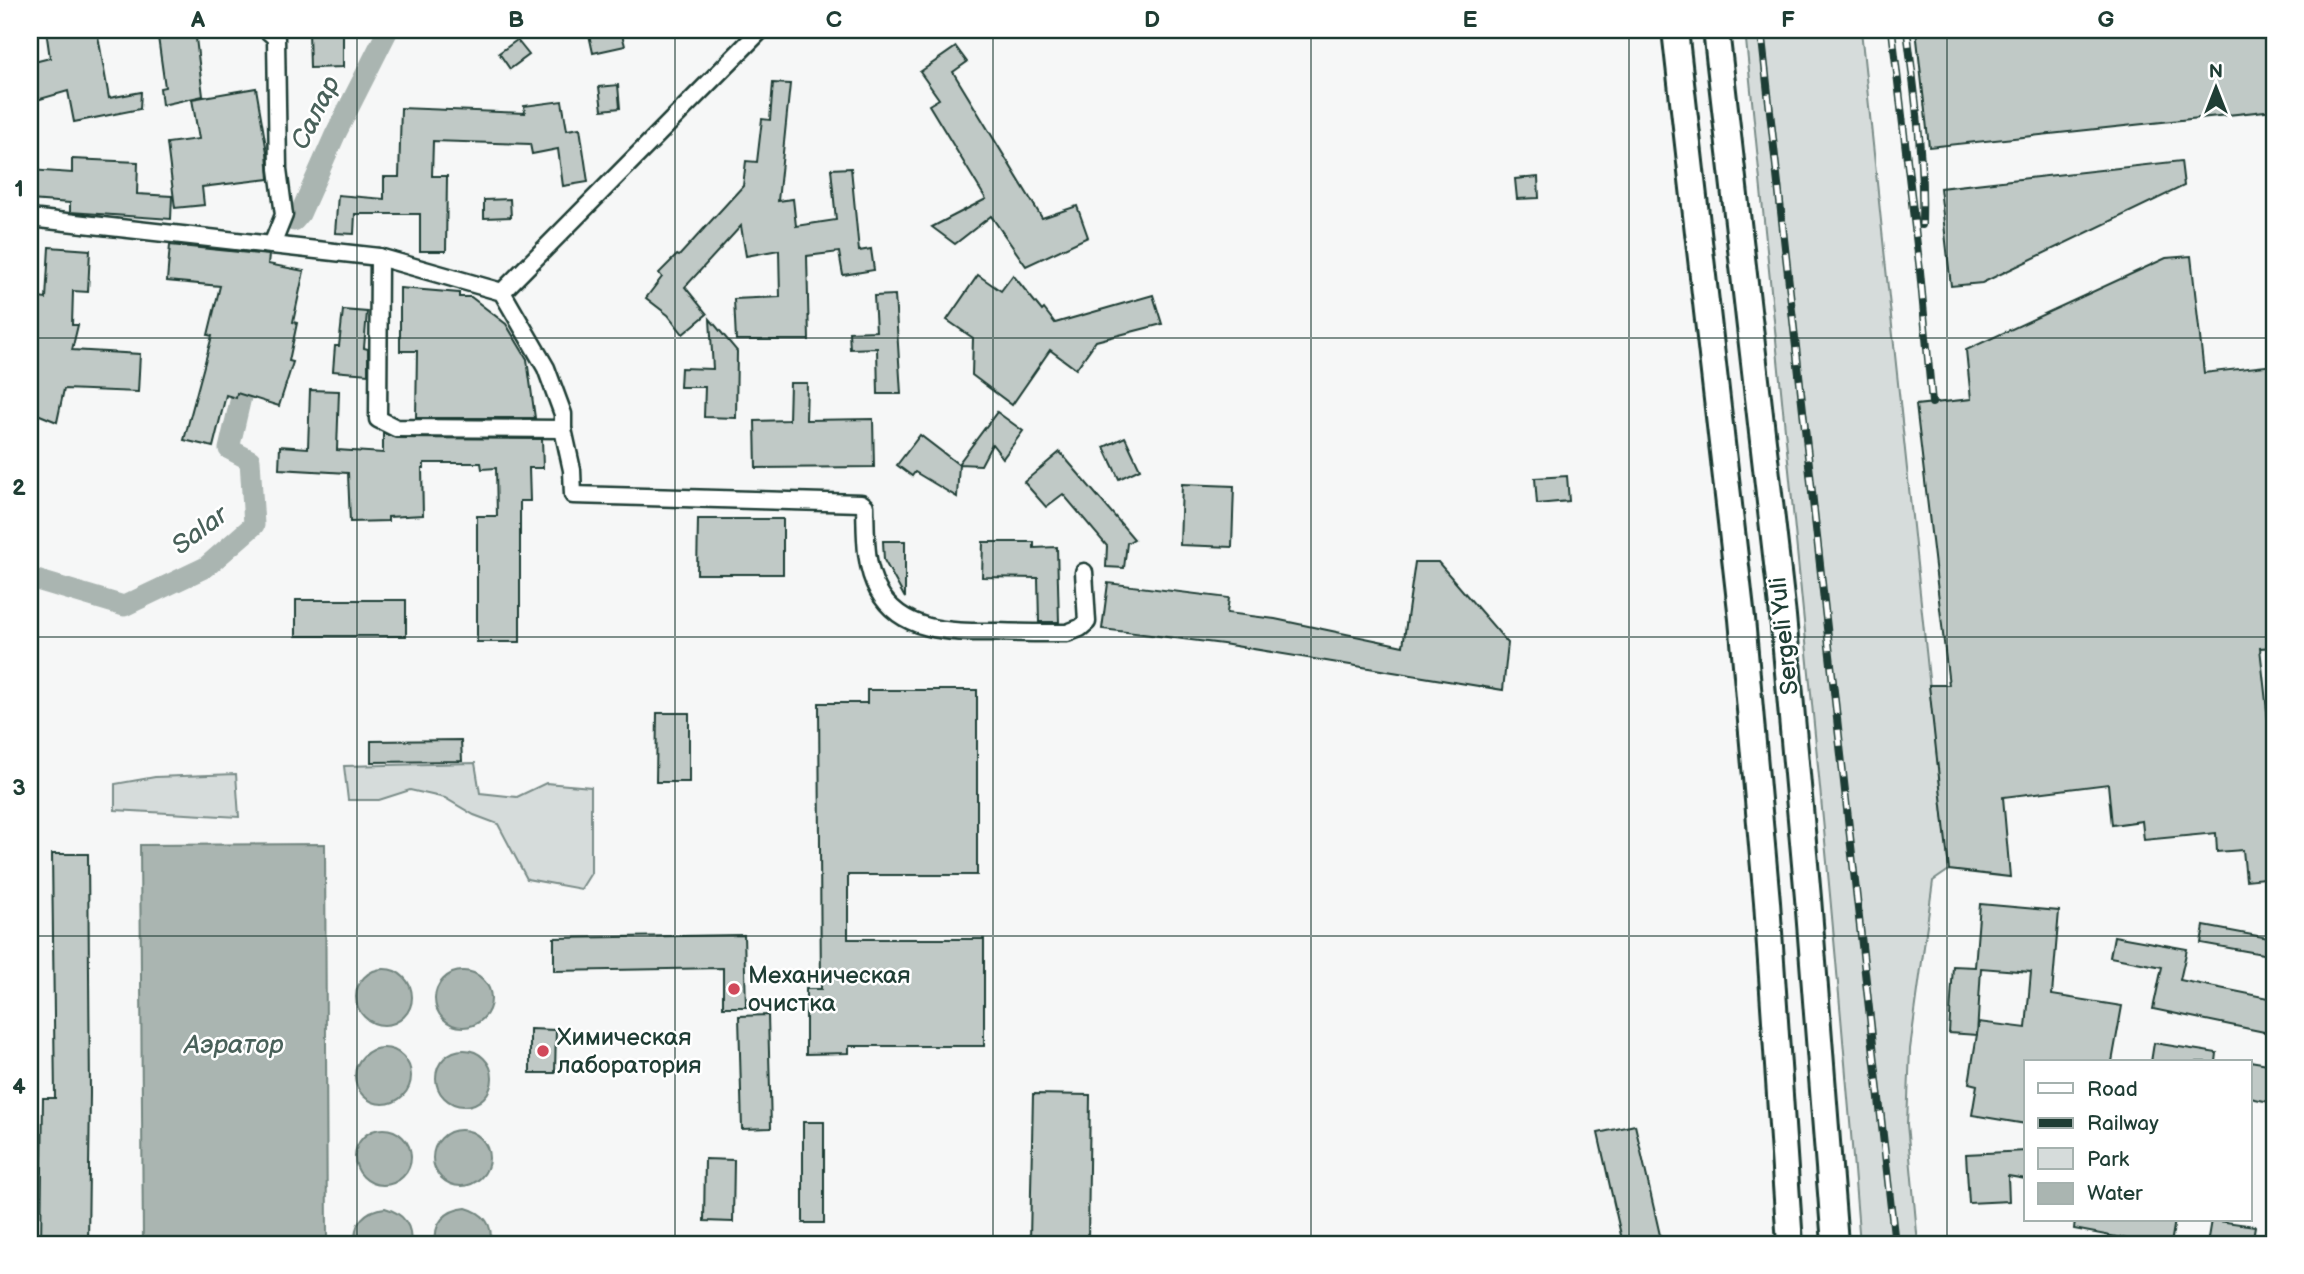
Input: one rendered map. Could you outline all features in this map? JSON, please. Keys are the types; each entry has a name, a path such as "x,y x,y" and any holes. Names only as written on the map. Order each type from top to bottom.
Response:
{"main road":[{"name":"Sergeli Yuli","path":"1675,30 1742,619 1767,902 1790,1244"},
{"name":"Sergeli Yuli","path":"1716,30 1783,616 1835,1244"}],"street":[{"path":"267,30 276,38 278,169 284,215 272,245"},
{"path":"502,292 761,30"},
{"path":"30,219 379,257 502,292 546,368 563,414 573,495 863,504 867,555 877,590 896,614 925,628 954,632 1067,633 1087,622 1084,572"},
{"path":"379,257 377,419 396,428 563,429"}],"green space":[{"path":"1745,30 1861,30 1949,870 1933,881 1910,1049 1907,1124 1918,1244 1860,1244 1820,788"},
{"path":"475,763 480,793 517,797 546,783 591,787 591,873 581,889 527,879 498,824 474,815 445,798 410,790 379,800 348,800 344,766"},
{"path":"236,774 239,817 115,810 115,784 155,777"}],"water":[{"name":"Аэратор","path":"325,844 327,1244 143,1244 140,845"},
{"path":"379,969 389,969 404,977 410,986 410,1008 404,1017 389,1025 379,1025 361,1013 356,1002 356,992 368,974"},
{"path":"457,971 469,971 483,979 491,993 489,1010 483,1019 469,1027 457,1027 440,1015 435,1005 435,993 447,976"},
{"path":"378,1048 388,1048 403,1056 409,1065 409,1087 403,1096 388,1104 378,1104 360,1092 355,1081 355,1071 367,1053"},
{"path":"459,1050 469,1050 484,1058 490,1067 490,1089 484,1098 469,1106 459,1106 441,1094 436,1083 436,1073 448,1055"},
{"path":"378,1129 388,1129 403,1137 409,1146 409,1168 403,1177 388,1185 378,1185 360,1173 355,1162 355,1152 367,1134"},
{"path":"456,1130 466,1130 481,1138 487,1147 487,1169 481,1178 466,1186 456,1186 438,1174 433,1163 433,1153 445,1135"},
{"path":"385,1208 397,1213 405,1221 410,1231 410,1244 356,1244 356,1230 362,1219 371,1212"},
{"path":"466,1208 478,1213 486,1221 490,1231 490,1244 436,1244 436,1230 442,1219 452,1212"}],"building":[{"path":"46,30 97,30 109,98 141,92 140,109 74,122 68,91 30,102 30,63 50,58"},
{"path":"157,30 195,30 203,96 162,105 160,88 165,87"},
{"path":"309,30 343,30 343,67 310,68"},
{"path":"588,30 621,30 625,46 593,53"},
{"path":"1916,30 2274,30 2274,110 1929,147"},
{"path":"517,40 529,55 510,69 499,53"},
{"path":"956,47 967,62 953,72 1042,218 1077,206 1088,237 1026,266 991,216 955,244 932,227 986,199 929,105 939,99 920,72"},
{"path":"773,83 790,84 778,201 793,199 796,226 836,220 831,169 851,168 859,251 871,249 874,270 843,275 839,252 807,256 809,340 736,340 734,299 780,297 779,250 746,256 741,226 685,287 707,314 683,334 668,315 646,298 662,277 659,273 679,256 743,186 746,161 757,162 762,119 770,120"},
{"path":"618,85 620,108 602,110 599,87"},
{"path":"256,88 269,179 202,187 204,205 175,208 167,143 199,139 192,99"},
{"path":"562,101 567,130 580,128 588,182 563,186 558,149 532,154 530,144 433,141 432,176 447,176 446,251 420,251 420,214 355,214 354,234 335,233 338,195 384,199 384,177 399,177 401,108 525,113 524,106"},
{"path":"72,159 138,162 137,194 172,196 171,219 70,212 70,203 30,200 30,170 72,173"},
{"path":"2181,161 2184,186 1982,283 1951,286 1940,188"},
{"path":"1538,177 1539,198 1517,199 1515,179"},
{"path":"510,199 511,217 484,218 484,200"},
{"path":"170,245 269,255 268,264 304,271 293,322 297,323 289,361 293,362 279,406 237,393 236,398 226,395 213,447 184,440 212,336 208,335 220,286 167,281"},
{"path":"49,247 90,250 88,292 73,291 72,325 78,325 72,350 140,354 138,392 64,389 57,422 30,411 30,297 46,299"},
{"path":"2191,256 2204,373 2274,365 2274,647 2260,648 2274,774 2274,877 2246,880 2243,850 2217,852 2216,833 2144,840 2142,821 2112,825 2108,784 2003,797 2010,877 1949,870 1929,685 1949,685 1916,405 1971,399 1966,350 2166,258"},
{"path":"978,275 1001,291 1013,275 1055,323 1153,295 1162,324 1096,341 1076,369 1050,350 1012,405 972,375 973,338 947,320"},
{"path":"400,288 459,293 459,297 471,297 506,324 527,359 535,418 416,418 417,351 400,351"},
{"path":"895,295 901,394 878,394 877,348 850,349 849,332 876,331 874,296"},
{"path":"343,310 367,312 364,348 368,349 368,374 333,371"},
{"path":"710,319 737,351 736,418 704,417 705,387 680,387 681,368 713,369"},
{"path":"790,383 807,383 806,420 873,419 874,467 756,468 755,421 789,420"},
{"path":"310,390 339,391 337,450 383,453 383,433 396,438 542,439 543,468 529,468 530,501 520,501 520,642 477,642 477,516 497,516 496,468 482,469 481,463 424,463 423,515 388,517 388,521 350,522 348,473 279,469 280,446 308,448"},
{"path":"997,412 1023,431 1003,458 992,444 981,465 959,464 957,497 915,472 912,476 897,465 920,435 958,464"},
{"path":"1125,437 1140,469 1119,479 1104,447"},
{"path":"1060,452 1134,539 1127,543 1124,568 1106,567 1107,546 1063,494 1046,507 1024,482"},
{"path":"1567,476 1569,501 1537,504 1535,478"},
{"path":"1182,484 1234,486 1232,547 1180,545"},
{"path":"698,519 783,519 783,574 697,574"},
{"path":"883,541 905,541 905,598 884,560"},
{"path":"983,542 1034,542 1034,548 1057,547 1059,622 1039,622 1038,578 982,577"},
{"path":"1415,562 1438,562 1508,643 1503,690 1223,644 1102,629 1108,583 1229,598 1227,613 1275,619 1403,646"},
{"path":"296,600 406,600 406,636 296,636"},
{"path":"867,690 977,690 977,875 848,875 848,939 984,939 984,1046 849,1046 849,1053 806,1054 806,989 821,989 819,703 867,703"},
{"path":"657,713 689,713 689,782 656,782"},
{"path":"461,740 462,761 371,762 371,741"},
{"path":"52,854 88,854 88,1244 41,1244 43,1098 55,1098"},
{"path":"1980,904 2059,911 2052,995 2122,1006 2112,1060 2024,1060 2024,1124 1972,1115 1977,1085 1969,1083 1977,1035 1949,1033 1953,966 1975,967","holes":["1981,968 2031,972 2026,1028 1979,1022 1977,1034"]},
{"path":"2204,926 2274,939 2274,956 2201,943"},
{"name":"Механическая очистка","path":"744,935 746,1007 723,1007 723,968 554,971 554,938"},
{"path":"2114,936 2187,949 2180,980 2274,999 2274,1034 2153,1009 2162,967 2110,957"},
{"path":"768,1015 771,1128 742,1129 739,1016"},
{"name":"Химическая лаборатория","path":"530,1029 556,1030 555,1073 530,1073"},
{"path":"2154,1043 2217,1053 2216,1060 2151,1060"},
{"path":"2252,1061 2274,1065 2274,1103 2252,1098"},
{"path":"1033,1094 1090,1095 1088,1240 1030,1240"},
{"path":"803,1122 824,1122 824,1223 803,1223"},
{"path":"1635,1125 1662,1244 1623,1244 1598,1133"},
{"path":"2024,1151 2024,1179 2008,1176 2009,1201 1969,1203 1966,1154"},
{"path":"705,1159 734,1160 733,1222 704,1221"},
{"path":"2075,1222 2175,1222 2171,1244 2153,1244 2074,1229"},
{"path":"2211,1222 2255,1226 2252,1244 2207,1244"}],"waterway":[{"name":"Салар","path":"294,221 300,214 335,135 388,30"},
{"name":"Salar","path":"30,578 124,606 206,567 254,525 250,460 229,449 248,367"}],"railway":[{"path":"1761,30 1895,1244"},
{"path":"1892,30 1920,271 1932,403"},
{"path":"1907,30 1920,152 1922,225"}],"place":[{"name":"Механическая очистка","path":"734,989"},
{"name":"Химическая лаборатория","path":"543,1051"}]}
